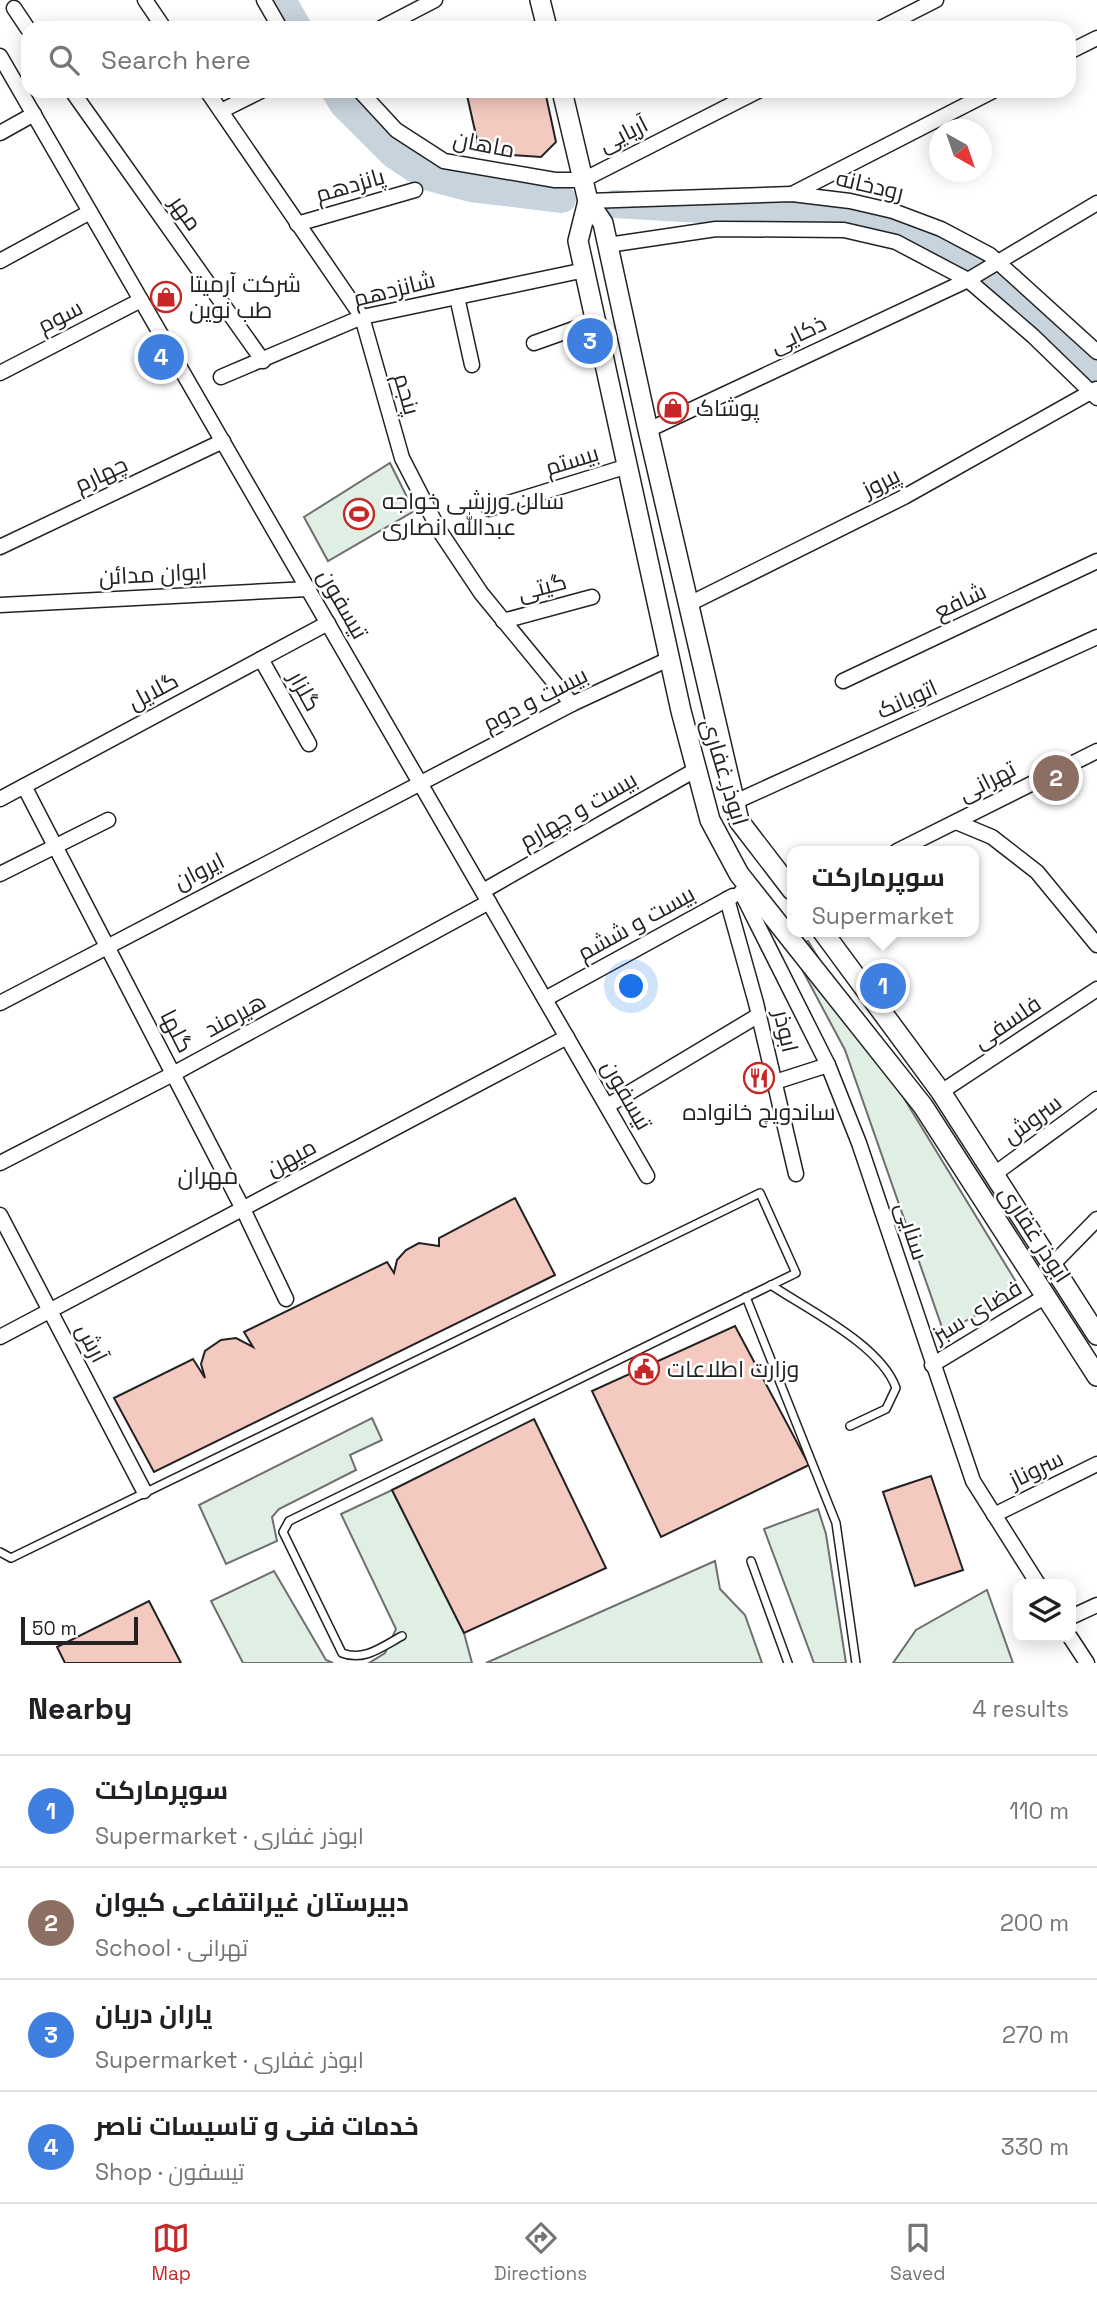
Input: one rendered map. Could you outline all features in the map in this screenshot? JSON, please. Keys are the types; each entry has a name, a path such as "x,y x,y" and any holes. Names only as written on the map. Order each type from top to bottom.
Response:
{"main road":[{"path":"540,0 545,21"},
{"name":"ابوذر غفاری","path":"564,98 588,201 603,223 739,821 787,885"},
{"name":"ابوذر غفاری","path":"588,201 578,241 710,820 746,889 767,908 787,933"},
{"path":"767,908 787,895"},
{"name":"ابوذر غفاری","path":"790,937 923,1106 1097,1376"},
{"name":"ابوذر غفاری","path":"827,937 941,1092 1051,1266 1094,1323"}],"street":[{"path":"264,0 276,21"},
{"path":"394,21 435,0"},
{"path":"895,21 936,0"},
{"path":"151,2 160,21"},
{"path":"13,8 22,21"},
{"path":"1076,48 1097,38"},
{"name":"تیسفون","path":"0,56 21,92"},
{"name":"تیسفون","path":"25,98 647,1176"},
{"name":"مهر","path":"77,98 262,360"},
{"name":"پنجم","path":"212,98 362,317 402,458 439,530 503,621 572,704"},
{"path":"220,111 247,98"},
{"name":"ماهان","path":"366,98 396,130 444,161 555,180 583,180"},
{"name":"آریایی","path":"583,180 744,98"},
{"path":"792,194 979,98"},
{"path":"0,133 34,114"},
{"name":"پانزدهم","path":"297,224 415,190"},
{"name":"رودخانه","path":"588,201 792,194 850,201 893,211 941,229 990,255 1097,352"},
{"path":"998,262 1097,203"},
{"path":"0,261 90,212"},
{"path":"608,245 716,229 844,230 896,242 968,280 1095,393"},
{"name":"ذکایی","path":"648,430 968,280 998,262"},
{"name":"شانزدهم","path":"221,377 362,317 585,270"},
{"path":"457,297 472,365"},
{"name":"سوم","path":"0,373 141,300"},
{"path":"534,343 596,321"},
{"name":"پیروز","path":"689,604 904,497 1095,393"},
{"name":"چهارم","path":"0,547 223,441"},
{"name":"بیستم","path":"489,509 628,466"},
{"name":"شافع","path":"843,681 1097,561"},
{"name":"ایوان مدائن","path":"0,605 308,589"},
{"name":"گیتی","path":"503,621 592,597"},
{"name":"گلایل","path":"0,799 328,624"},
{"name":"اتوبانک","path":"735,802 1097,637"},
{"name":"بیست و دوم","path":"420,783 572,704 671,658"},
{"name":"گلزار","path":"261,659 309,744"},
{"name":"تهرانی","path":"909,846 1095,756"},
{"name":"بیست و چهارم","path":"486,897 697,769"},
{"name":"ایروان","path":"0,1003 106,945 420,783"},
{"name":"گلها","path":"24,786 243,1209 286,1299"},
{"path":"0,874 108,820"},
{"path":"956,822 992,837 1037,872 1097,945"},
{"name":"بیست و ششم","path":"545,999 746,889"},
{"name":"سنایی","path":"746,889 828,1065 859,1143 973,1481 1035,1579"},
{"name":"هیرمند","path":"0,1163 173,1074 486,897"},
{"name":"ابوذر","path":"727,899 759,1015 796,1174"},
{"name":"فلسفی","path":"941,1092 1097,989"},
{"path":"607,1107 759,1015"},
{"name":"میهن","path":"0,1337 567,1037"},
{"path":"775,1082 828,1065"},
{"name":"سروش","path":"993,1175 1097,1099"},
{"name":"آرش","path":"0,1215 144,1491"},
{"path":"1051,1266 1097,1219"},
{"name":"فضای سبز","path":"932,1365 1046,1296"},
{"name":"سروناز","path":"995,1515 1097,1464"},
{"path":"1076,1615 1097,1605"},
{"path":"1073,1642 1087,1663"}],"lane":[{"path":"0,1552 11,1558 760,1193 796,1273 289,1521 283,1532 342,1653 354,1658 368,1654 402,1636"},
{"path":"771,1285 866,1348 886,1366 896,1388 886,1409 850,1426"},
{"path":"746,1297 836,1523 856,1663"},
{"path":"751,1561 788,1663"}],"green space":[{"name":"سالن ورزشی خواجه عبدالله انصاری","path":"390,463 414,511 328,561 304,517"},
{"path":"808,941 1021,1290 944,1333 845,1050 789,945"},
{"path":"372,1418 382,1440 350,1455 356,1470 279,1509 272,1517 277,1541 226,1564 199,1505"},
{"path":"392,1490 464,1633 472,1663 369,1663 385,1653 396,1629 341,1514"},
{"path":"818,1509 826,1534 846,1663 814,1663 764,1529"},
{"path":"715,1561 720,1589 745,1615 762,1663 486,1663"},
{"path":"274,1571 326,1660 333,1663 243,1663 211,1601"},
{"path":"987,1590 1013,1663 893,1663 916,1630"}],"building":[{"path":"468,98 547,98 556,142 541,157 480,153"},
{"path":"515,1198 555,1275 154,1472 114,1398 193,1359 205,1378 201,1364 205,1351 221,1340 236,1338 253,1347 244,1332 387,1262 394,1273 397,1260 406,1250 419,1243 439,1246 439,1238"},
{"path":"735,1326 809,1465 661,1537 592,1391"},
{"path":"534,1419 606,1568 464,1633 392,1490"},
{"path":"931,1476 963,1570 915,1586 883,1492"},
{"path":"149,1601 181,1663 65,1663 57,1647"}],"waterway":[{"path":"282,0 294,21"},
{"path":"339,98 393,154 426,176 471,188 562,199"},
{"path":"615,204 874,219 963,258 1097,376"}],"place":[{"name":"شرکت آرمیتا طب نوین","path":"166,297"},
{"name":"یاران دریان","path":"590,341"},
{"name":"خدمات فنی و تاسیسات ناصر","path":"161,357"},
{"name":"پوشاک","path":"673,408"},
{"name":"سالن ورزشی خواجه عبدالله انصاری","path":"359,514"},
{"name":"دبیرستان غیرانتفاعی کیوان","path":"1056,778"},
{"name":"سوپرمارکت","path":"883,986"},
{"name":"ساندویچ خانواده","path":"759,1078"},
{"name":"وزارت اطلاعات","path":"644,1369"}],"district":[{"name":"مهران","path":"208,1176"}]}
